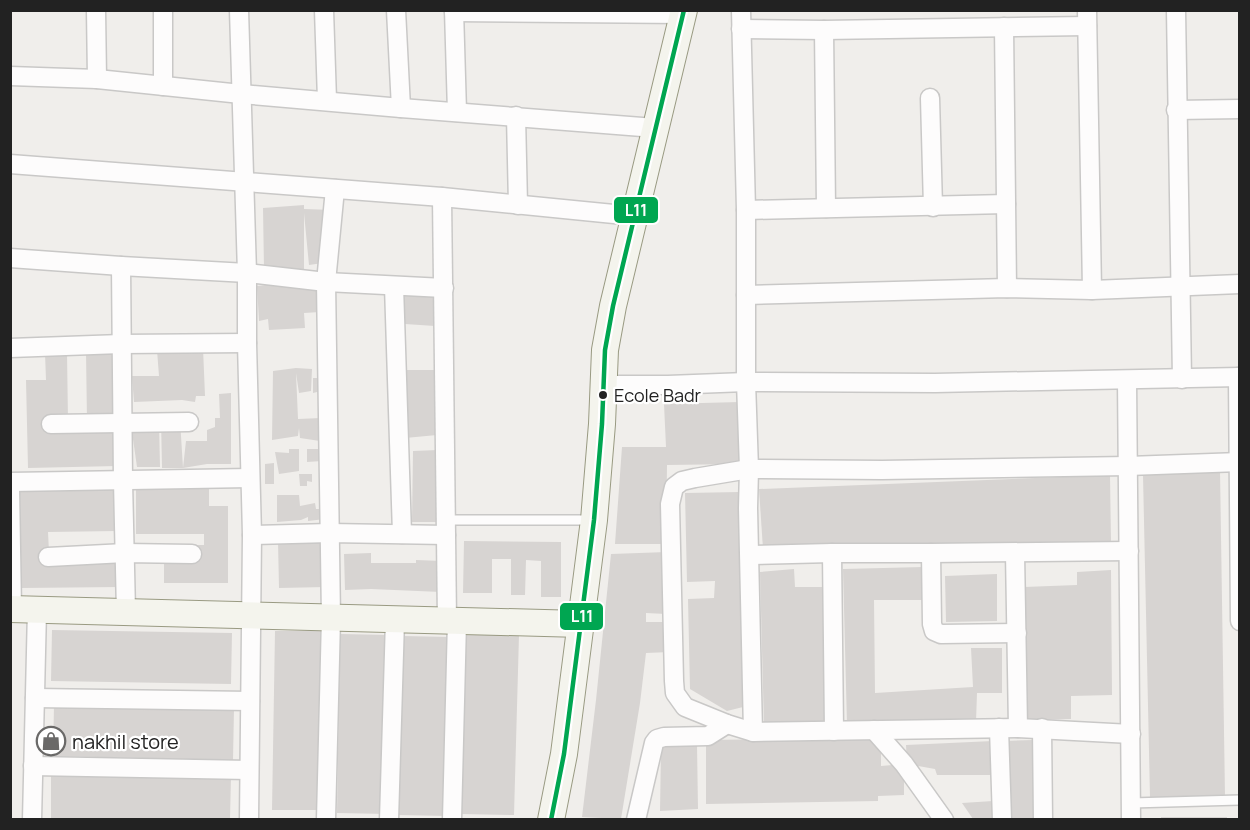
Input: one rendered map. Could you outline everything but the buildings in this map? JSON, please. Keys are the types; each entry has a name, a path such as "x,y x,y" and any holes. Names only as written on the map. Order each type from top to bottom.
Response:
{"street":[{"path":"96,10 97,79"},
{"path":"163,10 163,86"},
{"path":"239,10 252,535 249,819"},
{"path":"324,10 327,100"},
{"path":"396,10 401,108"},
{"path":"1176,10 1182,379"},
{"path":"458,112 454,11 683,12 613,306 605,350 594,520 564,754 551,819"},
{"path":"753,732 741,20 824,30 1004,27 1087,18 1092,290"},
{"path":"1004,27 1007,288"},
{"path":"824,30 826,208"},
{"path":"10,76 97,79 241,94 655,128"},
{"path":"930,98 933,207"},
{"path":"1176,110 1239,109"},
{"path":"516,116 518,205"},
{"path":"10,164 442,197 634,216"},
{"path":"326,819 331,618 326,282 335,189"},
{"path":"442,197 446,527 452,621 452,819"},
{"path":"746,210 1006,204"},
{"path":"10,258 247,273 326,282 444,288"},
{"path":"121,266 126,612"},
{"path":"746,295 1007,288 1092,290 1239,285"},
{"path":"394,286 402,534"},
{"path":"10,348 247,343"},
{"path":"603,385 746,382 935,383 1239,377 1239,621"},
{"path":"1127,380 1131,811"},
{"path":"51,424 189,422"},
{"path":"1131,734 1042,728 753,732 685,707 675,693 670,504 674,487 681,481 749,469 882,470 1239,462"},
{"path":"10,482 250,478"},
{"path":"10,489 11,535 20,609 35,698 32,819"},
{"path":"252,535 402,534 446,527"},
{"path":"750,555 1129,551"},
{"path":"48,557 125,553 192,554"},
{"path":"832,553 834,731"},
{"path":"931,553 934,631 940,633 1017,633"},
{"path":"1015,553 1018,728"},
{"path":"20,609 581,624"},
{"path":"389,819 395,620"},
{"path":"35,698 250,701"},
{"path":"636,819 654,743 657,739 708,736 727,724"},
{"path":"999,728 1002,819"},
{"path":"1042,728 1043,819"},
{"path":"874,730 904,764 944,819"},
{"path":"33,766 249,770"}],"lane":[{"path":"446,527 594,520"},
{"path":"1131,811 1239,800"}],"transit line":[{"name":"L11","path":"551,820 564,754 594,520 605,350 613,306 684,10"}],"place":[{"name":"Ecole Badr","path":"603,395"},
{"name":"nakhil store","path":"51,741"}]}
